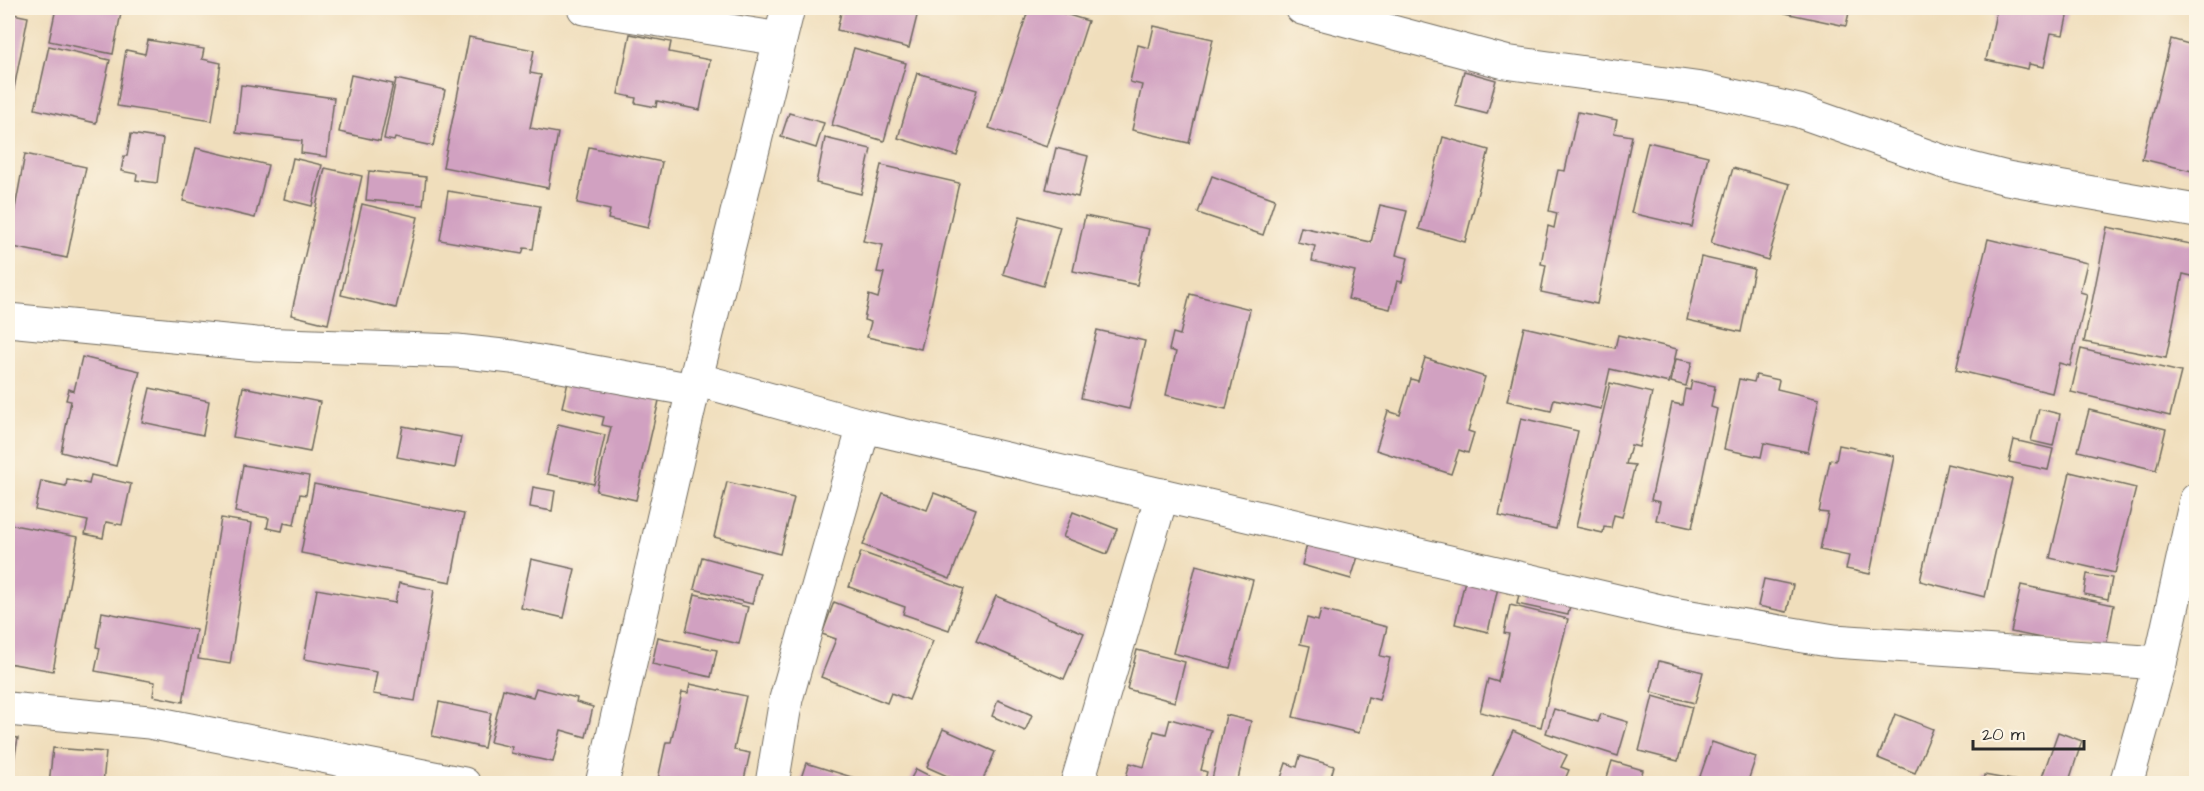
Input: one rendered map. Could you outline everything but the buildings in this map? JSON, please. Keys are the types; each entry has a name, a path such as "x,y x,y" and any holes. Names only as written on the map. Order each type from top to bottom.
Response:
{"street":[{"path":"584,8 780,39"},
{"path":"603,783 695,385 788,8"},
{"path":"1302,8 1505,62 1702,89 1798,111 1944,162 2007,178 2196,211"},
{"path":"8,320 256,345 456,351 512,357 695,385 1673,614 1773,633 1834,641 2160,663"},
{"path":"772,783 786,699 864,426"},
{"path":"1077,783 1162,495"},
{"path":"2126,783 2160,663 2196,500"},
{"path":"8,709 149,722 464,783"}]}
